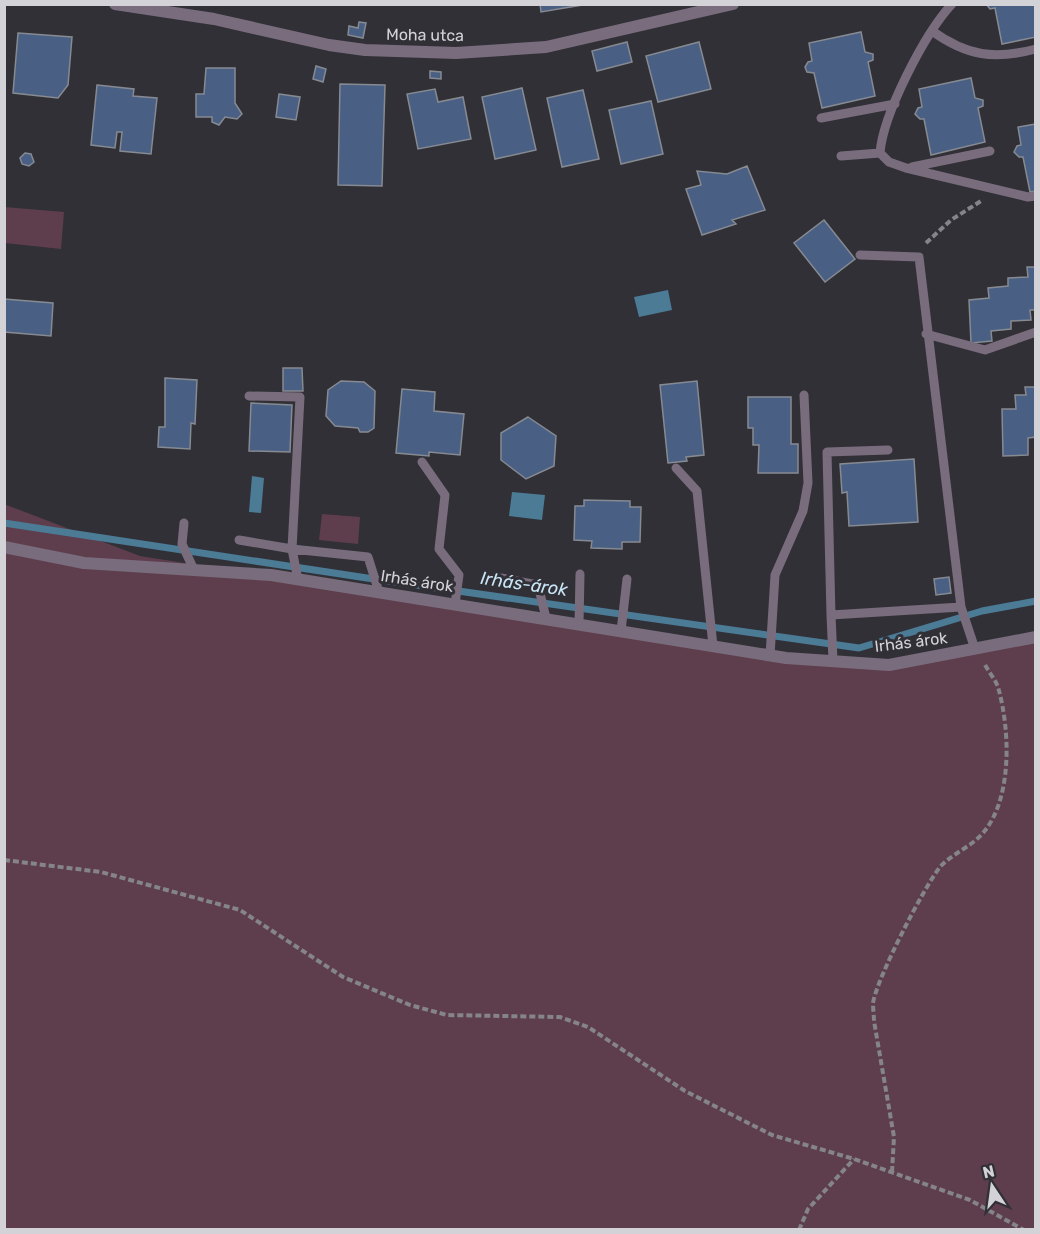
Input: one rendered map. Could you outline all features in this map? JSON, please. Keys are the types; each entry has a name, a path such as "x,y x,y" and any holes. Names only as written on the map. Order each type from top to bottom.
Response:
{"street":[{"name":"Moha utca","path":"115,4 214,19 329,45 365,50 456,53 546,47 733,4"},
{"name":"Irhás árok","path":"4,547 84,563 298,580 546,618 770,656 833,662 889,664 1035,637"}],"lane":[{"path":"952,4 932,31 895,104 881,137 880,153 888,162 906,168 1028,197 1035,196"},
{"path":"932,31 954,47 975,54 1035,49"},
{"path":"821,118 895,104"},
{"path":"906,168 990,151"},
{"path":"841,156 880,153"},
{"path":"860,255 919,257 926,334 961,607 975,649"},
{"path":"926,334 986,350 1035,332"},
{"path":"770,656 774,626 775,575 803,511 808,483 804,395"},
{"path":"249,396 300,397 292,549 298,580"},
{"path":"833,662 827,452 888,450"},
{"path":"422,462 445,495 439,549 459,575 455,604"},
{"path":"676,468 697,491 712,617 713,646"},
{"path":"184,523 182,544 194,570"},
{"path":"239,540 292,549 368,557 379,592"},
{"path":"579,624 580,574"},
{"path":"501,578 538,585 546,618"},
{"path":"621,631 627,579"},
{"path":"831,615 961,607"}],"path":[{"path":"919,257 928,239 951,220 979,203 993,189"},
{"path":"892,1172 894,1137 874,1022 873,1002 917,903 940,868 956,852 983,833 995,815 1003,794 1006,752 998,685 975,649"},
{"path":"4,860 101,872 240,910 344,977 410,1005 447,1015 560,1017 569,1020 588,1027 685,1091 772,1135 854,1159 970,1200 1024,1230"},
{"path":"798,1230 808,1209 854,1159"}],"shaded area":[{"path":"4,207 64,212 61,249 5,243"},
{"path":"4,504 140,556 786,658 889,665 1035,637 1035,1229 5,1229"},
{"path":"322,514 360,517 358,544 319,540"}],"water":[{"path":"668,290 672,310 639,317 634,297"},
{"path":"252,476 264,478 261,513 249,512"},
{"path":"512,492 545,495 542,520 509,516"}],"building":[{"path":"540,4 582,4 582,5 541,12"},
{"path":"986,4 1036,4 1036,37 1002,44 995,8 990,9"},
{"path":"359,22 366,23 363,38 348,35 349,26 358,28"},
{"path":"861,32 865,52 873,54 873,60 868,62 875,96 822,108 814,73 807,72 805,67 808,62 812,61 809,43"},
{"path":"18,33 72,37 68,85 58,98 13,93"},
{"path":"627,42 632,62 597,71 592,51"},
{"path":"699,42 711,89 658,102 646,56"},
{"path":"316,66 326,69 323,82 313,79"},
{"path":"206,68 235,68 235,103 242,114 237,119 225,117 219,125 212,122 212,117 196,117 196,94 204,94"},
{"path":"430,71 441,72 441,79 430,78"},
{"path":"971,78 975,98 983,100 983,106 978,108 985,142 931,155 924,119 920,119 915,114 918,108 922,107 919,89"},
{"path":"340,84 385,85 382,186 338,185"},
{"path":"97,85 134,89 133,96 157,98 151,154 120,151 122,132 117,132 115,148 91,145"},
{"path":"522,88 536,150 495,159 482,97"},
{"path":"435,89 438,102 463,97 471,139 418,149 407,94"},
{"path":"583,90 599,159 562,167 547,98"},
{"path":"279,94 300,97 296,120 276,117"},
{"path":"651,101 663,154 621,164 609,110"},
{"path":"1036,124 1036,191 1030,192 1023,157 1019,157 1014,152 1017,146 1021,145 1018,127"},
{"path":"25,153 31,154 34,162 29,166 22,164 20,158"},
{"path":"747,166 765,210 732,220 736,224 702,235 686,189 701,185 697,171 727,174"},
{"path":"824,220 855,259 825,282 794,243"},
{"path":"1027,267 1036,267 1036,310 1030,310 1031,320 1011,321 1011,329 991,331 992,341 971,343 969,300 989,298 988,288 1008,286 1008,278 1028,277"},
{"path":"4,299 53,303 51,336 4,332"},
{"path":"283,368 302,368 303,391 283,391"},
{"path":"165,378 197,380 195,424 191,423 190,449 158,447 159,427 165,427"},
{"path":"341,381 364,382 375,391 374,428 368,432 360,432 358,428 335,426 326,416 328,390"},
{"path":"697,381 704,455 686,457 687,461 668,463 660,385"},
{"path":"1025,387 1036,387 1036,437 1028,438 1028,455 1003,456 1002,409 1016,409 1015,395 1026,395"},
{"path":"402,389 435,392 434,411 464,414 460,455 429,452 429,456 396,453"},
{"path":"748,397 791,397 791,444 798,444 798,473 758,473 759,445 753,445 753,428 748,428"},
{"path":"251,403 292,405 290,452 249,451"},
{"path":"528,417 556,436 554,466 526,479 501,460 501,433"},
{"path":"914,459 918,522 849,526 847,492 842,493 840,464"},
{"path":"584,500 630,501 630,507 641,507 640,542 622,542 622,549 591,548 592,541 574,540 575,506 584,506"},
{"path":"949,577 951,593 936,595 934,579"}],"waterway":[{"name":"Irhás-árok","path":"4,523 367,578 859,648 982,611 1036,601"}]}
